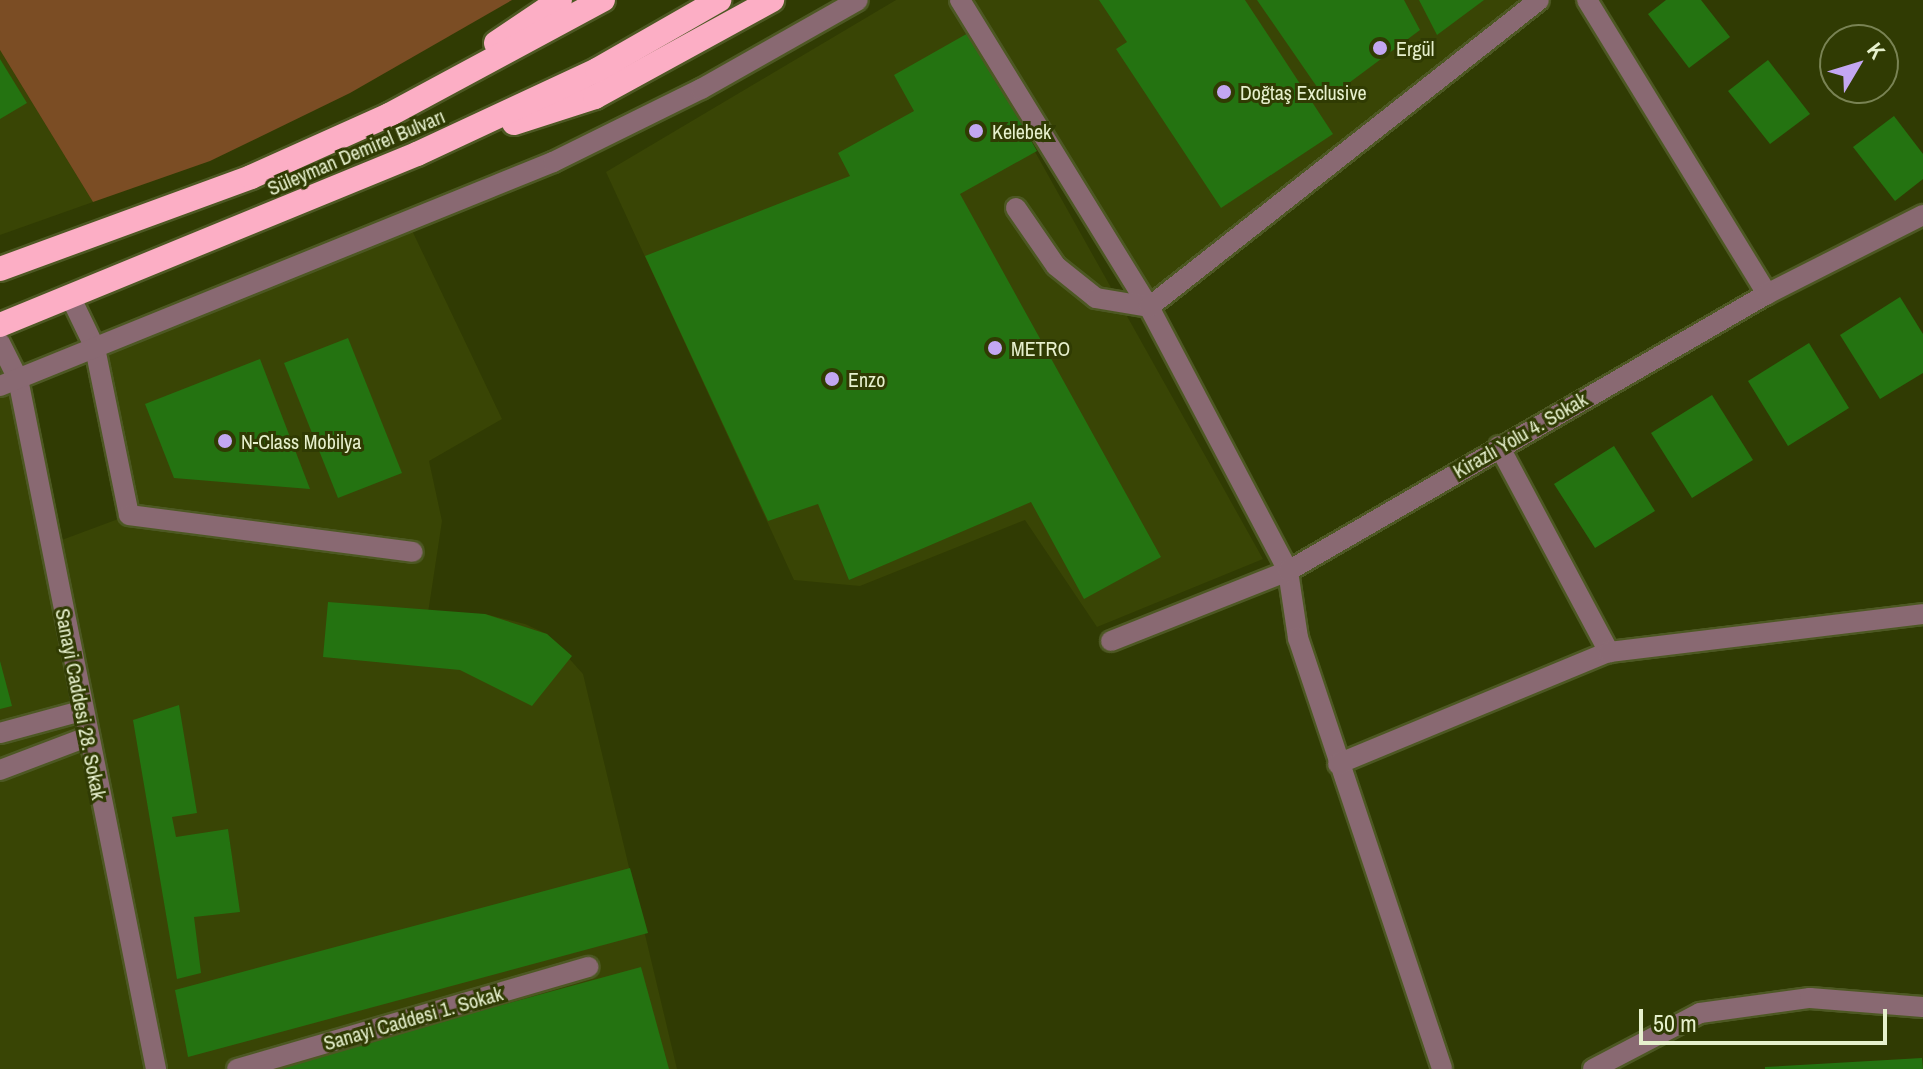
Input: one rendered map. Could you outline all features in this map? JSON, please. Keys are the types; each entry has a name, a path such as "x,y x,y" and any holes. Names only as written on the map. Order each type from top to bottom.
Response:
{"highway":[{"path":"389,115 560,0"},
{"name":"Süleyman Demirel Bulvarı","path":"0,269 251,177 389,115 603,0"},
{"name":"Süleyman Demirel Bulvarı","path":"0,325 417,154 597,70 719,0"},
{"path":"417,154 595,97 772,0"}],"street":[{"path":"9,383 553,162 701,89 858,0"},
{"path":"960,0 1149,307 1288,571 1298,638 1442,1069"},
{"path":"1016,208 1056,266 1096,298 1149,307 1539,0"},
{"path":"1587,0 1767,294"},
{"name":"Kirazlı Yolu 4. Sokak","path":"1111,641 1288,571 1499,446 1767,294 1923,215"},
{"path":"70,296 95,348 129,515 413,552"},
{"name":"Sanayi Caddesi 28. Sokak","path":"0,343 156,1069"},
{"path":"1499,446 1609,652"},
{"path":"1338,764 1609,652 1923,614"},
{"path":"0,733 81,711"},
{"path":"0,770 87,737"},
{"name":"Sanayi Caddesi 1. Sokak","path":"237,1069 588,967"},
{"path":"1593,1069 1700,1013 1810,998 1923,1007"}],"shaded area":[{"path":"0,0 512,0 350,93 210,161 93,202 0,50"},
{"path":"896,0 950,0 1263,559 1097,627 1025,520 860,586 794,580 606,172"},
{"path":"960,0 1539,0 1149,307"},
{"path":"0,50 93,202 0,235"},
{"path":"407,220 502,419 429,461 442,521 428,613 485,614 525,624 547,634 583,674 677,1069 0,1069 0,386 18,379 51,544 129,515 95,348"}],"building":[{"name":"Doğtaş Exclusive","path":"1099,0 1245,0 1333,134 1221,208 1116,49 1127,42"},
{"path":"1257,0 1404,0 1420,30 1326,100"},
{"path":"1419,0 1484,0 1437,35"},
{"path":"1666,0 1701,0 1730,37 1689,68 1648,14"},
{"path":"970,32 1037,151 960,194 1161,557 1084,599 1031,502 849,580 818,504 768,521 645,256 850,176 838,153 914,111 894,75"},
{"path":"0,59 27,103 0,119"},
{"path":"1768,60 1810,114 1770,144 1728,91"},
{"path":"1894,116 1923,154 1923,179 1895,201 1853,147"},
{"path":"1900,297 1923,334 1923,373 1880,399 1840,335"},
{"path":"348,338 402,473 338,498 284,363"},
{"path":"1809,343 1849,408 1788,446 1748,381"},
{"name":"N-Class Mobilya","path":"260,359 310,489 174,478 145,404"},
{"path":"1712,395 1753,460 1692,498 1651,433"},
{"path":"1614,446 1655,511 1595,548 1554,484"},
{"path":"328,602 485,614 547,634 572,656 532,706 460,670 323,657"},
{"path":"0,661 12,706 0,709"},
{"path":"179,705 197,813 172,817 176,837 228,829 240,912 194,917 201,973 177,979 133,720"},
{"path":"630,868 648,933 188,1057 175,990"},
{"path":"641,967 669,1069 270,1069 270,1068"},
{"path":"1922,1058 1923,1069 1765,1069 1765,1067"}],"place":[{"name":"Ergül","path":"1380,48"},
{"name":"Doğtaş Exclusive","path":"1224,92"},
{"name":"Kelebek","path":"976,131"},
{"name":"METRO","path":"995,348"},
{"name":"Enzo","path":"832,379"},
{"name":"N-Class Mobilya","path":"225,441"}]}
